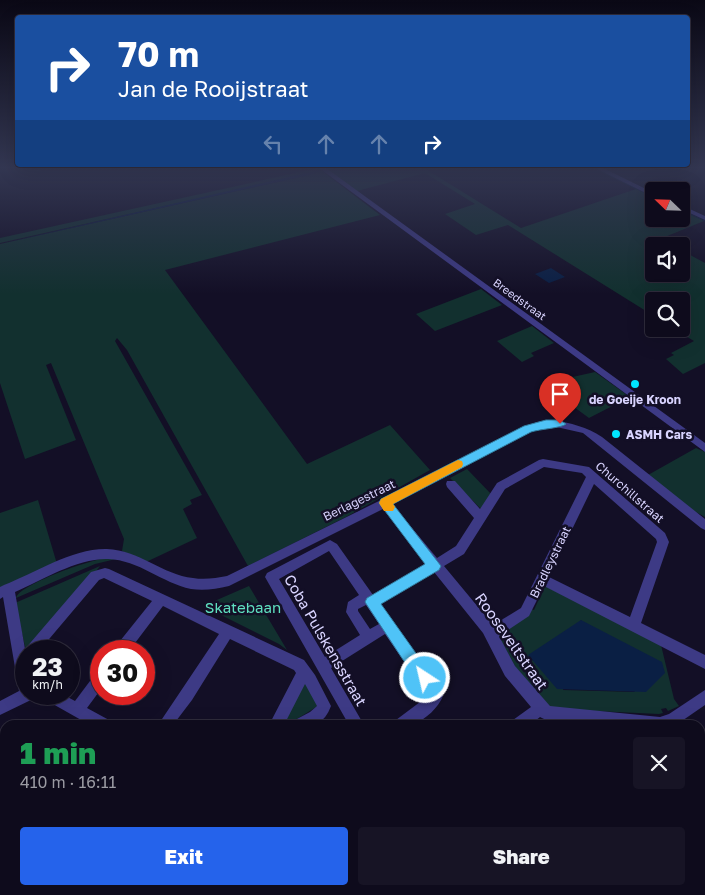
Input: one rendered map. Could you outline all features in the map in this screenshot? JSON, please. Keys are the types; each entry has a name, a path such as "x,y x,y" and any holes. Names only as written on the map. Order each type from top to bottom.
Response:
{"street":[{"name":"Breedstraat","path":"379,210 705,448"},
{"path":"690,211 705,218"},
{"name":"Berlagestraat","path":"4,591 80,560 106,554 124,557 186,584 197,586 217,584 240,576 522,431 537,425 552,423 570,426 592,435 705,525"},
{"name":"Churchillstraat","path":"368,637 352,612 352,606 370,600 460,550 501,486 542,463 585,470 661,536 662,542 634,625"},
{"name":"Bradleystraat","path":"491,634 524,612 592,476"},
{"path":"451,484 481,518"},
{"name":"Rooseveltstraat","path":"385,503 434,566 491,634 510,671 540,708 546,713 555,715 613,720"},
{"name":"Coba Pulskensstraat","path":"354,720 271,577 330,545 334,547 370,600"},
{"path":"40,640 95,576 105,573 299,665 324,706 324,709 318,715 309,720"},
{"path":"542,579 705,662"},
{"path":"4,591 18,640"},
{"path":"129,640 160,599"},
{"path":"370,600 436,696 431,704 408,720"},
{"path":"322,666 388,625"},
{"path":"168,720 187,695 228,631"},
{"path":"279,720 304,672"},
{"path":"76,710 90,692"},
{"name":"Rooseveltstraat","path":"670,720 705,696"},
{"path":"0,708 15,700"},
{"path":"68,705 95,720"},
{"path":"524,720 540,708"}],"green space":[{"path":"128,210 148,210 0,243 0,238"},
{"path":"153,210 373,210 380,215 165,270 307,464 390,425 430,470 346,517 248,566 127,350 117,338 115,341 202,495 190,500 192,504 183,509 197,538 146,562 122,551 124,539 51,363 46,365 76,440 25,459 0,383 0,244"},
{"path":"458,210 492,210 521,228 575,210 645,210 645,228 687,228 665,237 645,237 645,282 690,282 690,255 705,263 705,363 683,374 666,359 674,355 671,353 694,341 687,337 690,337 690,292 645,292 645,310 508,225 476,235 445,214"},
{"path":"690,214 704,221 690,227"},
{"path":"481,289 502,305 435,331 416,314"},
{"path":"532,326 554,343 531,353 534,356 522,362 497,341"},
{"path":"595,372 630,397 589,418 548,388 568,378"},
{"path":"696,448 705,452 705,517 694,511 648,475"},
{"path":"467,469 492,495 482,510 450,478"},
{"path":"38,500 57,564 0,588 0,513"},
{"path":"106,558 116,559 95,564 16,598 20,592 42,580 86,563"},
{"path":"100,566 36,640 23,640 15,603"},
{"name":"Skatebaan","path":"249,586 287,650 279,644 203,606"},
{"path":"545,586 661,645 674,699 679,706 668,711 666,708 661,709 663,713 659,714 552,709 516,668 499,637 500,633 531,609 534,610","holes":["581,620 635,692 563,690"]},
{"path":"305,681 318,706 295,720 283,720"}],"water":[{"path":"148,210 153,210 0,244"},
{"path":"551,268 565,277 549,283 535,274"},
{"path":"581,620 662,662 665,673 646,692 557,689 528,655"}],"waterway":[{"path":"690,214 705,221"}],"slow traffic":[{"path":"389,507 385,503 458,464"}],"place":[{"name":"de Goeije Kroon","path":"635,384"},
{"name":"ASMH Cars","path":"616,434"}],"route":[{"path":"425,678 372,602 434,566 385,503 528,429 537,425 560,424"}]}
